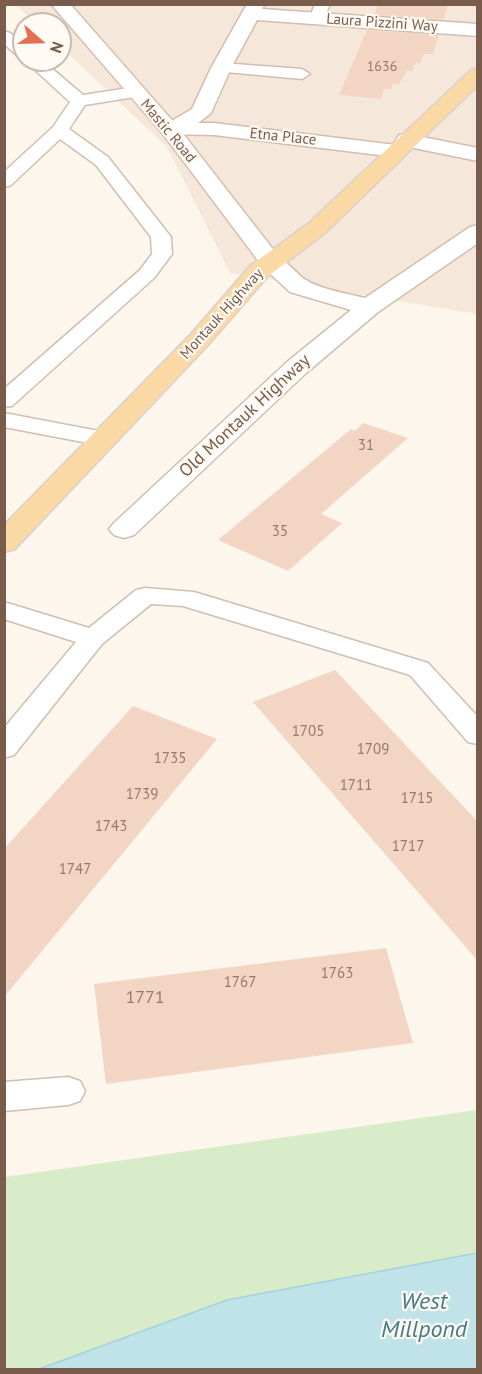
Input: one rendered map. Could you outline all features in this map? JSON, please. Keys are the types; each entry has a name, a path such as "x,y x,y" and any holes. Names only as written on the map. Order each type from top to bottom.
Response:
{"main road":[{"name":"Montauk Highway","path":"4,543 200,339 259,271 318,228 401,145 477,74"}],"street":[{"name":"Mastic Road","path":"60,4 170,130 271,262"},
{"name":"Laura Pizzini Way","path":"254,9 320,12 477,30"},
{"path":"170,130 201,113 221,68 254,9"},
{"name":"Etna Place","path":"170,130 214,129 401,145 477,155"},
{"name":"Old Montauk Highway","path":"124,529 296,368 369,307 477,232"},
{"path":"271,262 299,287 369,307"}],"lane":[{"path":"221,68 302,74"},
{"path":"46,72 79,101"},
{"path":"4,182 59,131 79,101 135,92"},
{"path":"6,417 147,274 162,254 161,237 113,173 80,144 59,131"},
{"path":"6,417 104,439"},
{"path":"4,748 93,638 145,596 185,598 418,669 477,735"},
{"path":"4,610 93,638"},
{"path":"4,1097 68,1091"}],"shaded area":[{"path":"16,5 477,5 477,314 230,273 167,147 72,57 72,12 23,12"}],"green space":[{"path":"477,1110 477,1253 227,1300 39,1369 5,1369 4,1177"}],"water":[{"name":"West Millpond","path":"477,1253 477,1369 39,1369 227,1300"}],"building":[{"path":"378,4 448,4 444,19 374,15"},
{"path":"367,30 439,35 433,54 423,54 421,63 415,63 412,71 407,71 399,84 393,83 391,89 384,89 381,99 339,95"},
{"path":"363,423 408,438 321,514 342,523 288,571 218,540 351,429 355,431"},
{"path":"335,670 477,821 477,960 253,702"},
{"path":"133,706 217,739 4,997 4,849"},
{"path":"386,948 413,1043 106,1084 94,984"}]}
